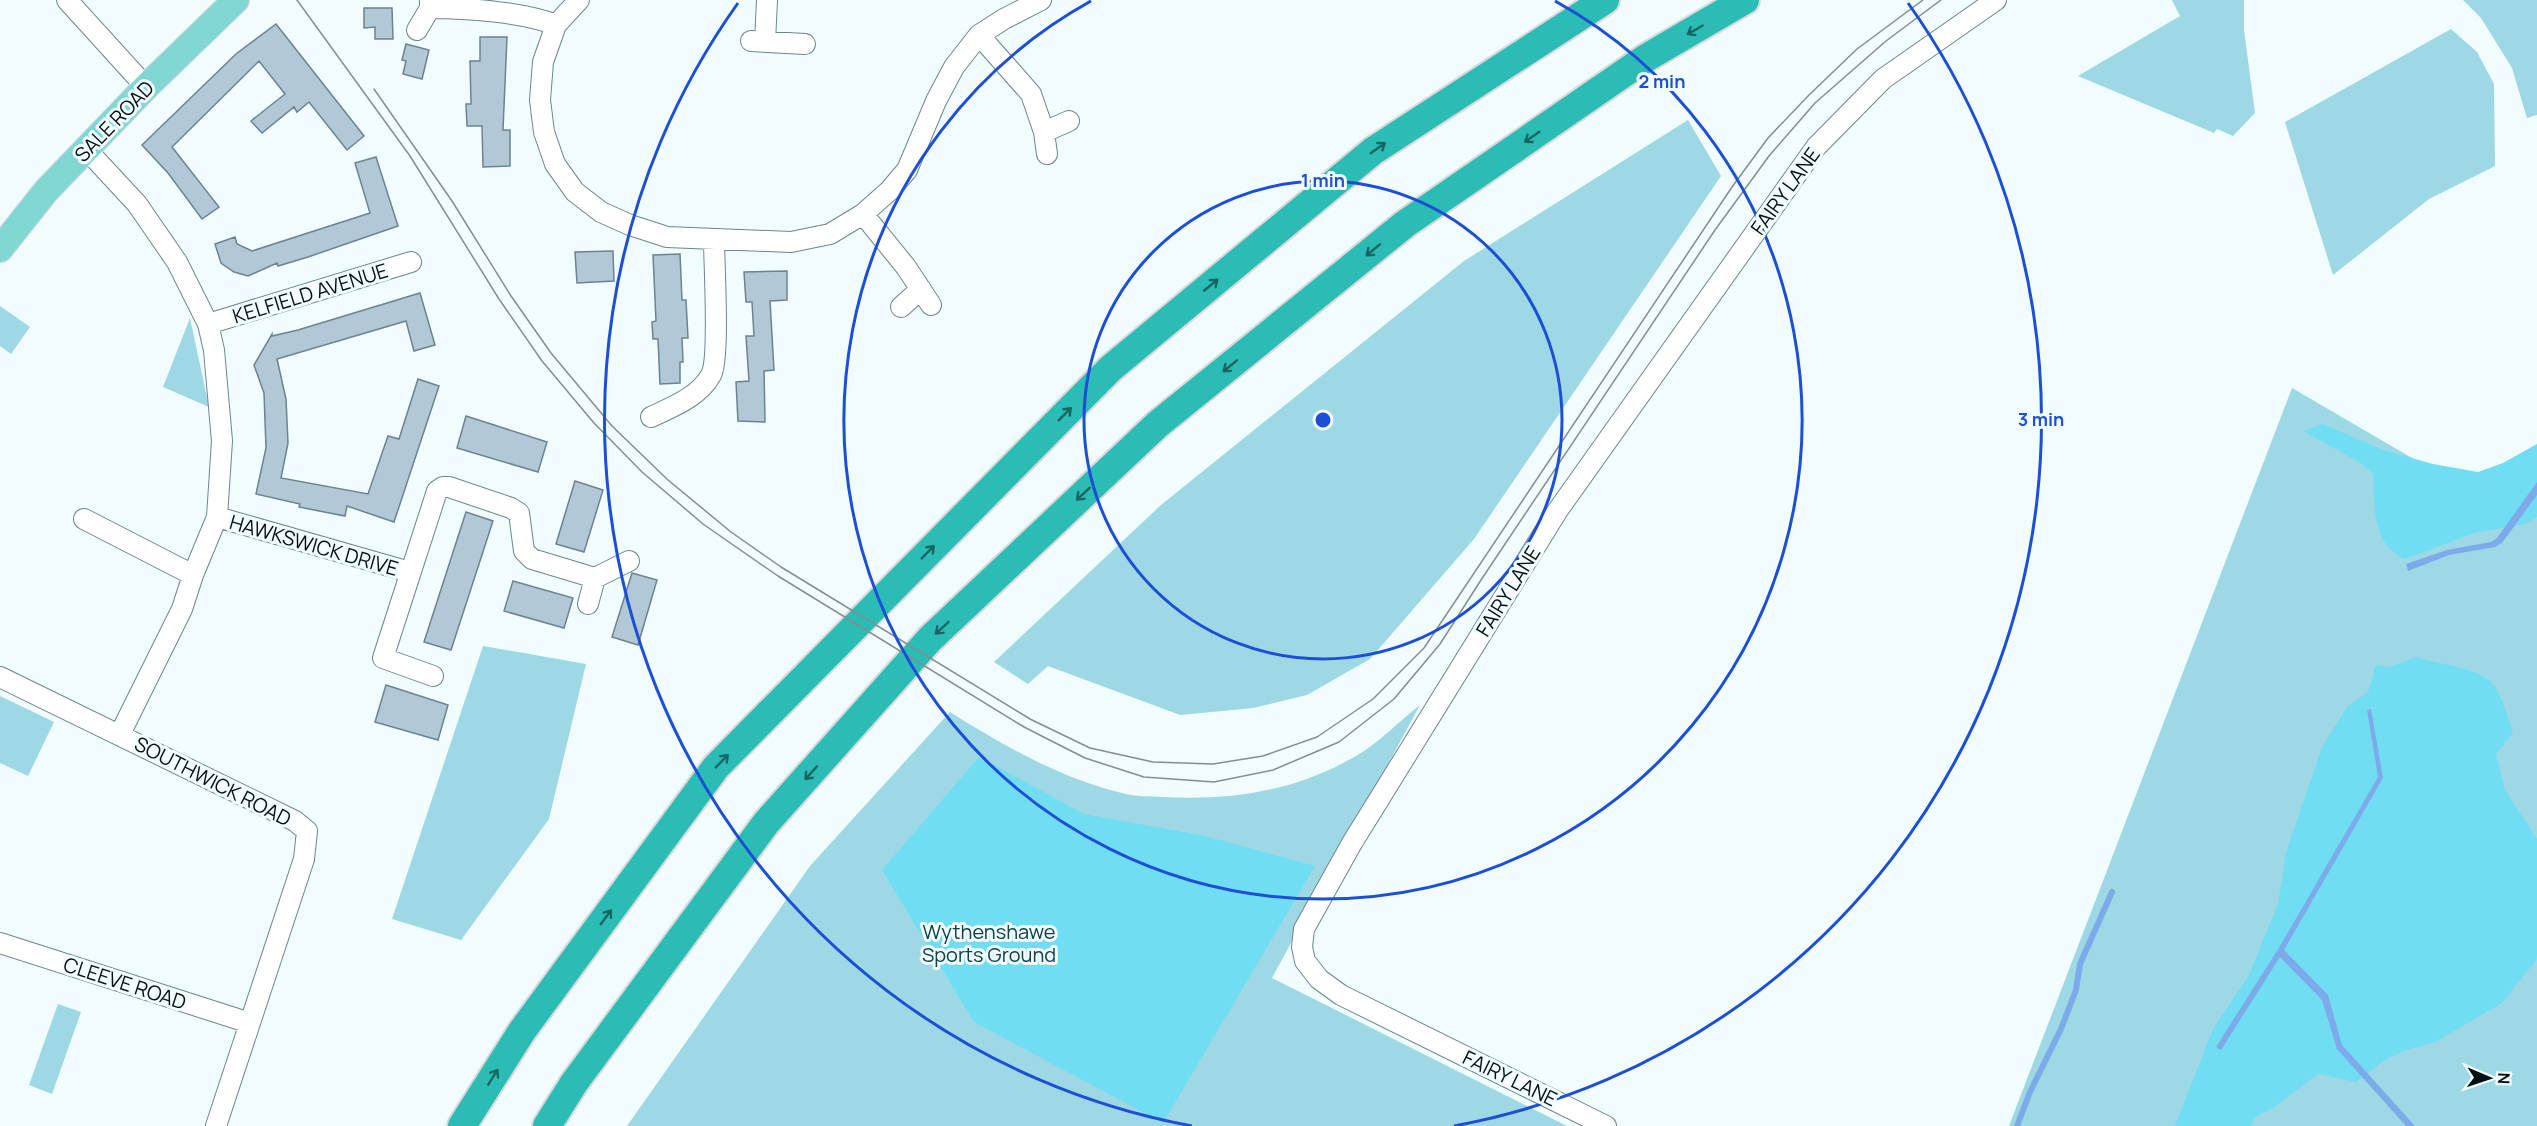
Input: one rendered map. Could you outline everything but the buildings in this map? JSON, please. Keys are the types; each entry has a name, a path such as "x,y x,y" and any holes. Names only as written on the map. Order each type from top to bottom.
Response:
{"highway":[{"path":"462,1126 522,1031 716,767 1111,368 1373,151 1605,0"},
{"path":"547,1126 574,1083 766,823 930,639 1158,424 1405,224 1646,58 1745,0"}],"main road":[{"name":"SALE ROAD","path":"0,249 45,190 236,0"}],"street":[{"path":"67,0 146,87"},
{"path":"579,0 556,25 543,62 540,99 544,132 555,164 575,192 601,212 630,225 667,237 791,242 830,234 863,214 907,170 936,101 954,67 979,36 1004,19 1041,0"},
{"path":"767,0 758,42 805,44"},
{"name":"FAIRY LANE","path":"1606,1126 1341,995 1319,979 1305,961 1302,947 1304,929 1352,843 1558,510 1816,147 1883,79 1996,0"},
{"path":"417,30 430,4 537,17 556,25"},
{"path":"979,36 1031,94 1044,132 1047,154"},
{"path":"1044,132 1069,121"},
{"path":"86,149 137,204 177,262 208,324 214,350 222,441 217,517 193,575 182,609 120,734"},
{"path":"863,214 926,297 901,307"},
{"path":"651,417 681,402 698,390 712,374 715,349 714,240"},
{"name":"KELFIELD AVENUE","path":"208,324 411,262"},
{"path":"433,676 383,658 437,491 442,487 449,487 519,513 524,551 532,559 595,578 628,561"},
{"name":"HAWKSWICK DRIVE","path":"217,517 410,572"},
{"path":"84,519 193,575"},
{"path":"588,604 595,578"},
{"name":"SOUTHWICK ROAD","path":"0,677 295,821 307,831 304,859 216,1126"},
{"name":"CLEEVE ROAD","path":"0,943 250,1023"}],"green space":[{"path":"2172,0 2244,0 2244,30 2255,113 2233,136 2217,129 2214,133 2078,76 2180,16"},
{"path":"2463,0 2537,0 2537,115 2527,118 2512,68 2481,18"},
{"path":"2451,29 2477,52 2494,84 2495,166 2429,199 2333,275 2285,122"},
{"path":"1688,120 1721,176 1474,539 1370,659 1307,695 1253,708 1180,715 1048,666 1028,684 994,662 1161,505 1464,261"},
{"path":"0,306 30,327 11,354 0,346"},
{"path":"190,318 209,407 163,387"},
{"path":"2292,388 2491,504 2537,474 2537,1126 2009,1126"},
{"path":"2323,424 2383,450 2433,464 2478,472 2503,463 2537,444 2537,517 2524,524 2474,533 2405,559 2394,553 2381,534 2375,511 2373,474 2361,463 2303,431"},
{"path":"483,646 586,664 549,819 461,940 392,919"},
{"path":"2416,657 2475,672 2495,686 2501,699 2513,733 2496,754 2505,790 2537,839 2537,959 2502,1003 2435,1042 2403,1051 2382,1062 2356,1082 2318,1074 2274,1107 2256,1117 2249,1126 2175,1126 2213,1029 2249,975 2278,904 2286,852 2323,745 2347,707 2368,692 2376,665 2390,667"},
{"path":"0,696 54,722 28,776 0,763"},
{"name":"Wythenshawe Sports Ground","path":"1420,705 1272,978 1567,1126 627,1126 810,866 950,712 1033,760 1099,787 1132,795 1188,798 1238,795 1310,778 1364,751"},
{"path":"979,757 1084,814 1205,836 1315,866 1163,1123 974,1022 882,870"},
{"path":"58,1004 81,1012 52,1094 29,1085"}],"shaded area":[{"path":"2537,482 2537,495 2502,543 2495,547 2449,555 2408,571 2406,564 2447,550 2491,542 2497,538"},
{"path":"2371,709 2383,778 2284,950 2328,995 2342,1045 2415,1126 2406,1126 2337,1049 2322,1000 2280,957 2221,1050 2216,1047 2280,946 2378,777 2367,710"}],"waterway":[{"path":"2017,1126 2030,1092 2061,1029 2076,990 2080,964 2112,892"}],"tram line":[{"path":"297,0 410,156 499,299 542,361 594,423 642,472 703,524 778,576 1024,727 1085,758 1144,777 1214,782 1273,770 1339,742 1394,699 1440,644 1715,230 1769,156 1815,103 1886,41 1941,0"},
{"path":"374,89 452,201 511,296 551,353 612,426 668,480 731,532 781,567 1030,719 1090,748 1153,762 1213,764 1263,756 1317,737 1373,699 1424,648 1732,187 1768,138 1857,49 1923,0"}]}
